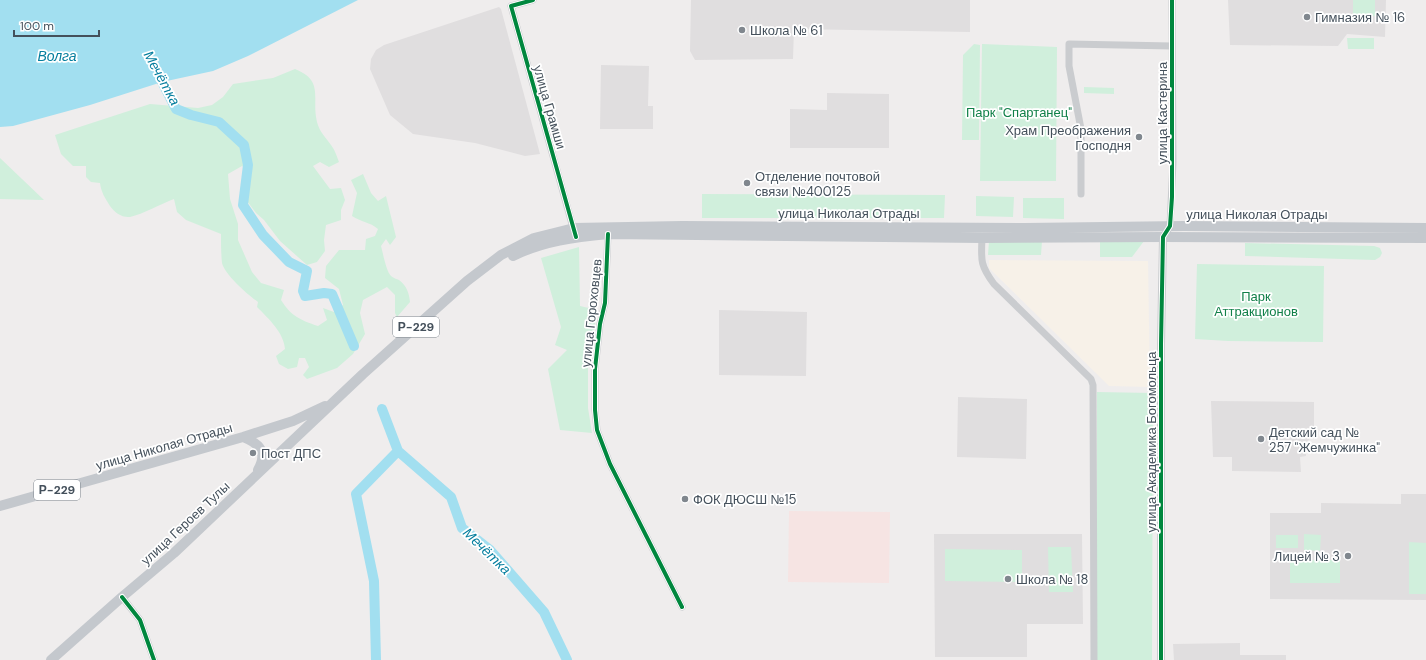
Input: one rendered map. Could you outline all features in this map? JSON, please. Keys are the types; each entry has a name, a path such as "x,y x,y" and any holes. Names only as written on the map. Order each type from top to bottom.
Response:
{"main road":[{"name":"улица Николая Отрады","path":"333,403 363,374 467,281 501,255 534,238 575,233 690,226 1025,228 1170,226 1426,228"},
{"name":"улица Николая Отрады","path":"0,506 243,437 293,421 333,403 487,272 510,257 575,233 982,238 1426,238"},
{"name":"улица Героев Тулы","path":"51,660 174,553 219,511 256,473 333,403"},
{"path":"243,437 255,442 261,449 261,464 256,473"}],"street":[{"name":"улица Грамши","path":"534,0 511,6 575,233"},
{"name":"улица Кастерина","path":"1170,226 1172,162 1172,0"},
{"path":"1081,194 1081,129 1069,66 1069,44 1172,46"},
{"path":"1163,237 1170,226"},
{"name":"улица Гороховцев","path":"608,234 605,303 600,324 595,369 595,410 597,430 610,464 682,607"},
{"name":"улица Академика Богомольца","path":"1161,660 1160,344 1163,237"},
{"path":"982,238 982,265 986,274 994,284 1091,379 1093,385 1094,660"},
{"path":"122,597 140,620 154,660"}],"shaded area":[{"name":"Школа № 61","path":"691,0 970,0 970,32 794,29 793,59 695,60 690,51"},
{"name":"Гимназия № 16","path":"1228,0 1386,0 1385,37 1347,34 1338,46 1230,45"},
{"path":"499,7 501,9 540,154 525,156 475,143 413,134 390,115 370,69 371,59 376,50 384,45"},
{"path":"601,65 649,66 648,106 653,106 653,129 600,129"},
{"path":"827,93 889,94 889,148 790,148 790,109 827,110"},
{"path":"989,260 1148,261 1150,387 1109,386 989,268"},
{"path":"719,310 807,312 806,376 719,375"},
{"path":"958,397 1027,399 1026,459 957,457"},
{"name":"Детский сад № 257 \"Жемчужинка\"","path":"1211,401 1314,402 1314,436 1306,442 1306,456 1300,457 1301,472 1232,471 1232,457 1213,457"},
{"name":"Лицей № 3","path":"1401,494 1426,494 1426,600 1270,599 1270,513 1321,513 1321,503 1401,504"},
{"path":"789,511 890,512 889,583 788,582"},
{"name":"Школа № 18","path":"934,534 1082,534 1083,624 1027,624 1027,657 935,657"},
{"path":"1240,643 1240,655 1286,655 1286,660 1174,660 1173,644"}],"green space":[{"path":"1353,0 1375,0 1375,16 1353,17"},
{"path":"1347,38 1374,38 1374,49 1348,49"},
{"path":"974,44 980,45 979,140 962,140 963,55"},
{"name":"Парк \"Спартанец\"","path":"982,44 1057,47 1056,181 980,181"},
{"path":"295,69 310,79 314,85 318,126 334,149 339,162 329,167 320,162 313,166 330,189 341,188 345,200 341,210 341,220 326,225 324,240 325,251 317,262 307,265 280,241 247,201 248,187 252,172 242,166 228,174 230,199 238,224 238,240 252,272 261,283 284,290 281,300 288,310 296,317 318,326 327,320 323,308 334,312 343,305 339,289 325,278 326,266 339,250 365,250 366,239 375,236 378,229 352,216 357,193 351,180 363,174 371,193 378,201 386,196 396,237 390,245 386,239 381,246 389,274 399,280 406,287 410,302 397,317 395,313 395,295 387,287 363,300 360,313 365,334 353,354 337,368 307,379 303,375 309,367 305,358 299,358 297,367 288,369 279,364 276,356 285,349 282,337 275,326 257,307 258,302 237,284 224,268 222,263 221,234 186,220 177,212 174,199 135,216 124,217 118,214 106,200 100,183 91,182 86,177 86,166 73,166 61,154 55,135 150,104 198,108 212,105 223,97 233,84 273,78"},
{"path":"1084,87 1114,88 1114,94 1084,93"},
{"path":"0,158 44,200 0,199"},
{"path":"702,194 945,195 944,218 702,218"},
{"path":"976,196 1014,197 1013,217 976,216"},
{"path":"1023,198 1064,198 1064,219 1023,218"},
{"path":"989,241 1042,241 1041,255 988,255"},
{"path":"1100,241 1144,241 1132,257 1100,257"},
{"path":"1245,243 1374,246 1380,248 1382,253 1380,257 1375,260 1245,256"},
{"path":"579,247 580,306 597,310 588,369 588,408 592,433 560,430 548,369 567,350 555,345 561,327 541,258"},
{"name":"Парк Аттракционов","path":"1197,264 1324,266 1323,342 1228,341 1195,339"},
{"path":"1097,392 1153,393 1152,660 1097,660"},
{"path":"1304,534 1321,535 1320,551 1304,550"},
{"path":"1276,535 1298,535 1298,548 1276,548"},
{"path":"1409,542 1426,543 1426,594 1409,594"},
{"path":"1048,547 1071,547 1073,592 1049,592"},
{"path":"945,549 1022,550 1022,582 945,581"},
{"path":"1290,560 1340,560 1340,583 1290,583"}],"water":[{"name":"Волга","path":"0,0 358,0 248,56 213,71 162,82 90,105 13,126 0,127"}],"waterway":[{"name":"Мечётка","path":"156,70 176,109 191,115 219,122 244,145 248,165 243,205 263,235 289,262 307,271 303,291 305,296 324,293 332,294 354,346"},
{"name":"Мечётка","path":"382,409 398,451 451,497 462,528 490,550 544,612 567,660"},
{"name":"Мечётка","path":"376,660 374,581 356,494 398,451"}],"cycle path":[{"path":"533,0 511,6 576,237"},
{"path":"1161,660 1161,344 1163,237 1170,226 1172,197 1172,0"},
{"path":"608,234 605,303 600,324 595,369 595,410 597,430 610,464 682,607"},
{"path":"122,597 140,620 154,660"}],"place":[{"name":"Гимназия № 16","path":"1307,17"},
{"name":"Школа № 61","path":"742,30"},
{"name":"Храм Преображения Господня","path":"1139,137"},
{"name":"Отделение почтовой связи №400125","path":"747,183"},
{"name":"Детский сад № 257 \"Жемчужинка\"","path":"1261,439"},
{"name":"Пост ДПС","path":"253,453"},
{"name":"ФОК ДЮСШ №15","path":"685,499"},
{"name":"Лицей № 3","path":"1348,556"},
{"name":"Школа № 18","path":"1008,579"}]}
